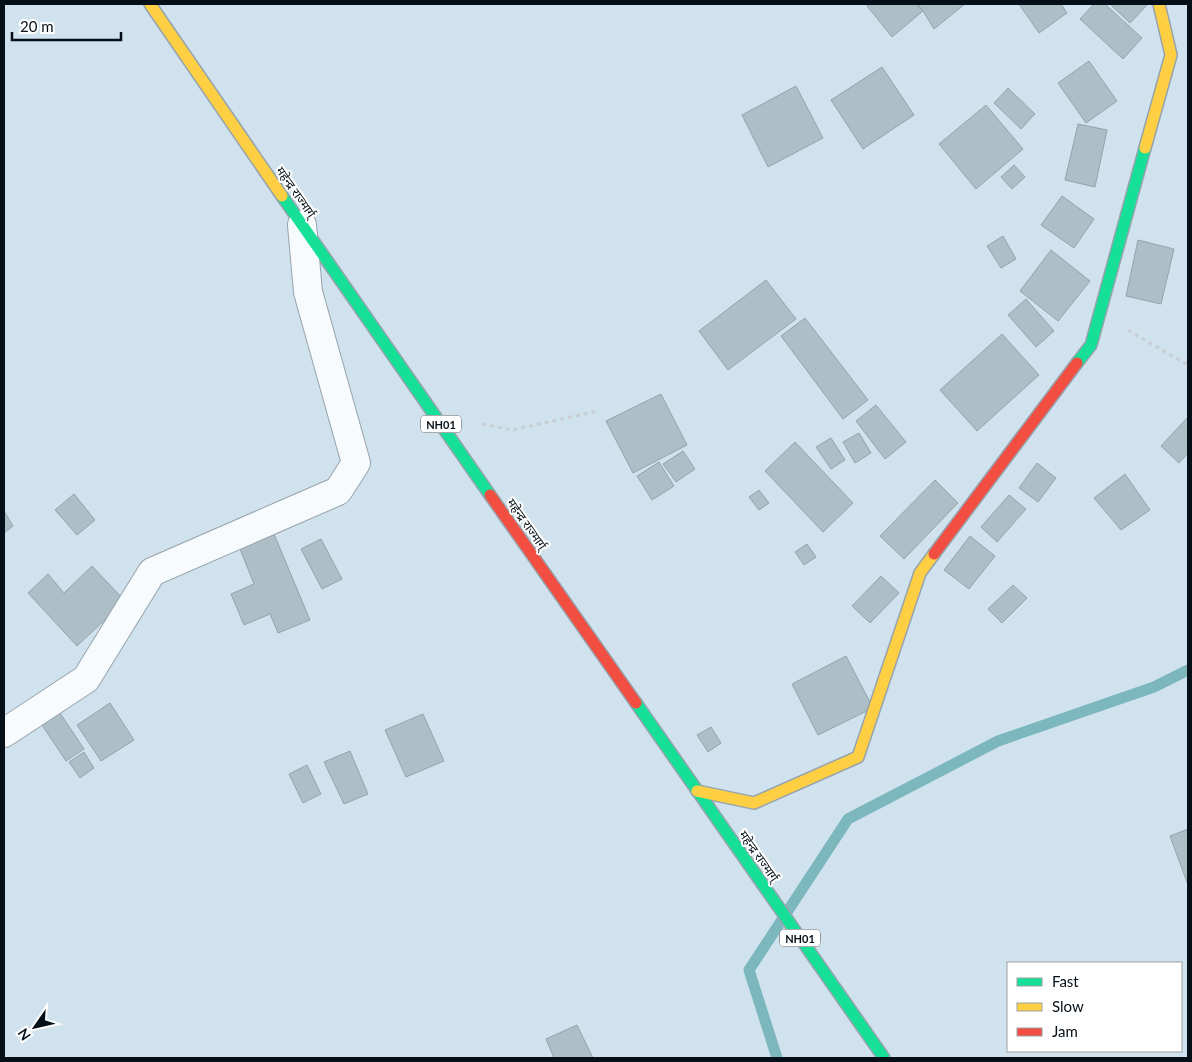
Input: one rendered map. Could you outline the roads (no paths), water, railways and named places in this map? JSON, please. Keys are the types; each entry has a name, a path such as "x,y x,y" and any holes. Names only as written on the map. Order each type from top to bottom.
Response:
{"main road":[{"name":"महेन्द्र राज्मार्ग्","path":"150,4 434,415 884,1058"},
{"path":"697,791 754,803 858,757 920,573 1091,345 1171,55 1159,4"}],"street":[{"path":"4,733 86,679 152,572 338,491 356,463 308,292 302,225"}],"waterway":[{"path":"777,1058 749,970 848,819 998,741 1154,687 1188,670"}]}
